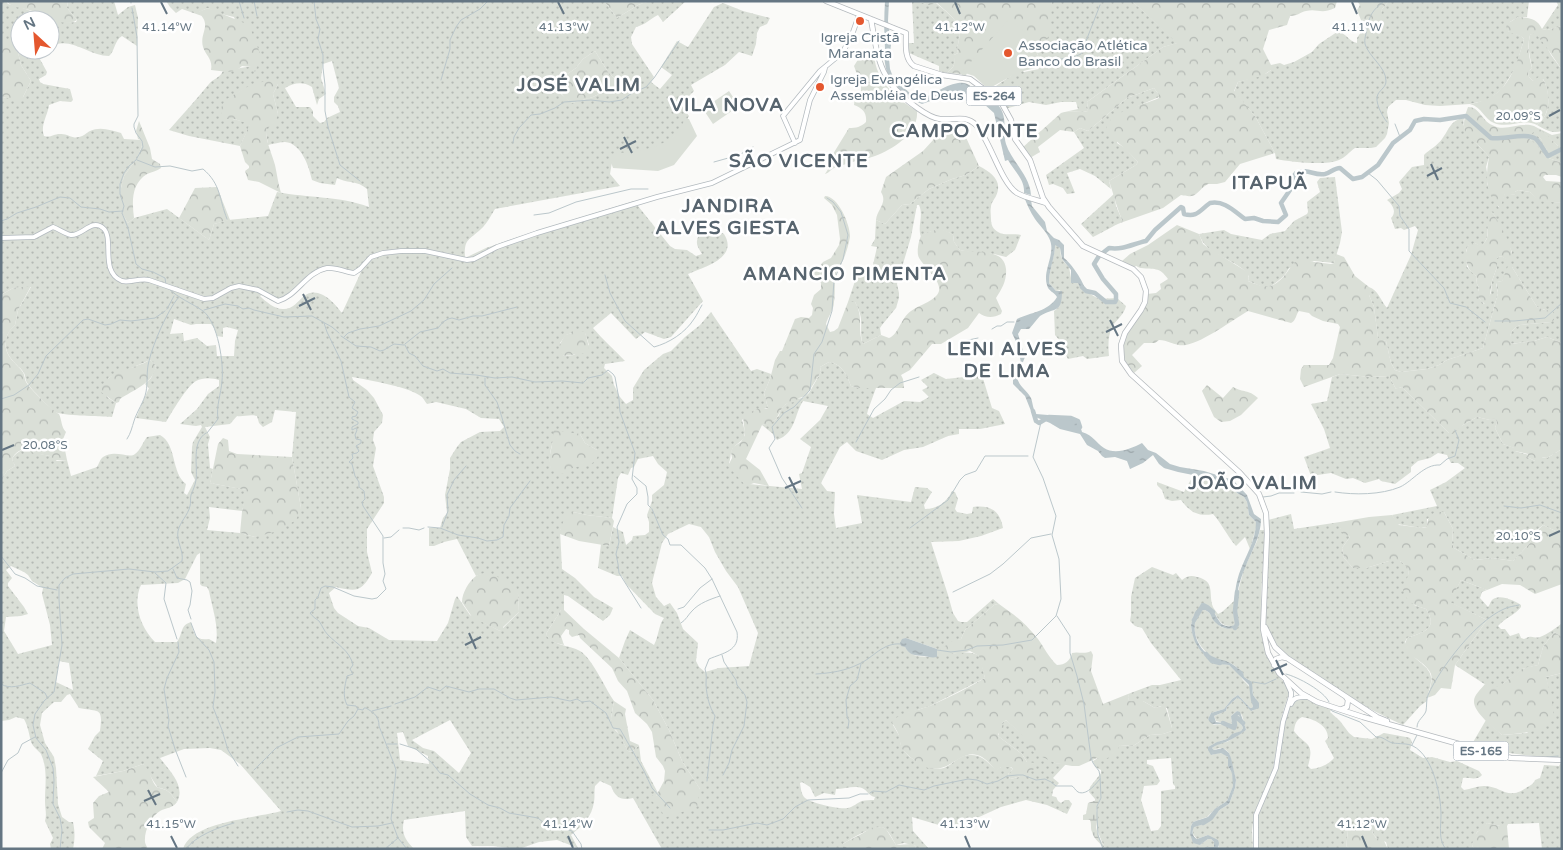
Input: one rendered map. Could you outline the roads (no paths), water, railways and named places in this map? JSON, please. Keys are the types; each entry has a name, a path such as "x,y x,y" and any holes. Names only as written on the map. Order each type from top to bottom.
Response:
{"main road":[{"name":"ES-264","path":"826,1 906,33 908,58 912,65 930,72 970,79 1003,104 1011,120 1015,139 1032,164 1040,199"},
{"path":"795,143 783,116 818,73 843,52 859,15"},
{"name":"ES-264","path":"871,20 879,61 885,75 893,88 906,101 931,117 941,119 965,118 974,123 982,133 1008,183 1014,190 1023,195 1040,199 1047,204 1085,248 1133,269 1141,277 1146,297 1144,305 1122,338 1121,355 1124,365 1162,404 1240,473 1254,487 1262,499 1266,513 1267,541 1263,621 1268,653 1274,666 1285,679 1308,697 1317,702 1341,709"},
{"path":"1,238 34,237 53,227 69,235 74,235 89,227 99,226 104,228 106,233 109,263 115,276 126,282 141,278 204,299 214,298 231,288 242,286 258,290 278,301 290,294 317,272 334,268 354,272 378,253 425,251 471,260 506,243 657,197 712,183 801,139 810,100 825,68"},
{"name":"ES-264","path":"1263,621 1271,641 1287,658 1341,692"},
{"path":"1274,666 1274,662 1278,657 1287,658"},
{"path":"1256,849 1256,816 1276,768 1283,722 1291,696 1285,679"},
{"path":"1341,692 1349,702 1347,707 1341,709"},
{"name":"ES-165","path":"1341,692 1377,717 1402,728"},
{"path":"1283,722 1292,701 1299,697 1308,697"},
{"name":"ES-165","path":"1341,709 1362,717 1485,752 1511,758 1562,760"}],"water":[{"path":"885,1 889,1 888,21 891,45 889,59 893,77 915,98 924,98 953,84 965,83 980,95 997,104 1003,113 1006,144 1028,182 1031,195 1024,193 1023,183 1019,175 1008,160 1005,161 994,113 975,96 953,93 922,104 903,93 893,83 886,70 885,61"},
{"path":"1024,197 1031,200 1032,206 1045,222 1047,231 1064,245 1064,258 1077,273 1086,291 1081,289 1078,283 1071,283 1071,270 1062,259 1060,248 1055,245 1049,283 1056,291 1062,291 1061,303 1057,309 1040,316 1029,329 1021,329 1018,334 1025,357 1017,377 1019,383 1031,398 1036,414 1079,422 1082,432 1089,435 1108,450 1123,450 1142,443 1148,450 1156,453 1170,464 1204,471 1233,480 1247,495 1254,514 1261,519 1258,538 1238,590 1238,626 1229,629 1223,628 1205,610 1200,610 1195,621 1196,637 1204,651 1230,663 1243,672 1244,677 1252,682 1253,695 1259,703 1259,708 1251,711 1237,698 1227,707 1226,711 1214,716 1216,722 1232,724 1231,716 1237,711 1240,712 1246,730 1240,735 1212,748 1214,750 1223,748 1229,753 1236,780 1235,788 1229,804 1201,825 1194,827 1193,835 1197,839 1208,835 1218,840 1218,849 1203,849 1214,847 1214,842 1211,839 1200,845 1193,843 1190,834 1191,826 1193,822 1208,817 1216,808 1227,801 1233,786 1232,773 1228,766 1228,757 1221,753 1211,755 1208,747 1227,739 1243,728 1239,715 1233,727 1213,724 1208,719 1211,713 1224,709 1238,695 1250,708 1253,706 1249,685 1229,665 1219,664 1200,650 1195,642 1191,625 1195,612 1203,604 1212,610 1223,625 1235,625 1237,581 1252,542 1256,522 1249,515 1247,502 1244,497 1237,493 1228,482 1164,468 1153,455 1143,463 1130,469 1127,461 1115,457 1105,458 1102,456 1098,451 1087,445 1080,434 1060,429 1033,416 1025,396 1013,384 1013,378 1020,360 1015,350 1019,348 1012,333 1017,319 1044,309 1057,297 1049,289 1046,279 1051,256 1051,244 1046,233 1032,214"},
{"path":"906,638 937,649 937,657 911,654 900,643 902,639"}],"waterway":[{"path":"239,1 244,18"},
{"path":"254,1 257,16"},
{"path":"314,1 316,19 320,29 318,39 323,55 325,111 328,127 340,165 360,181"},
{"path":"441,80 450,49 450,40 456,27 461,20 480,9 488,1"},
{"path":"1384,1 1374,10 1371,16 1365,42 1367,49 1385,76 1386,83 1378,94 1377,100 1387,122"},
{"path":"1020,67 1081,54 1100,5"},
{"path":"132,8 137,37 138,116 134,127 142,141 143,147 136,160 124,173 120,184 120,194 124,206 122,213 128,228 136,264 142,269 165,278 166,285"},
{"path":"513,143 519,128 531,115 540,114 564,102 591,100 609,102 622,100 646,87 679,41"},
{"path":"1082,287 1086,291 1095,293 1106,302 1115,302 1116,294 1103,279 1094,264 1099,256 1109,248 1124,247 1146,241 1155,230 1181,207 1184,214 1192,215 1198,213 1210,203 1215,202 1229,207 1245,219 1254,218 1278,222 1286,215 1281,203 1290,190 1296,173 1304,171 1325,174 1340,168 1353,179 1362,177 1378,165 1393,143 1410,130 1415,121 1466,116 1491,138 1532,137 1538,141 1548,156 1562,149"},
{"path":"1395,124 1400,137"},
{"path":"714,162 739,155 753,147"},
{"path":"137,160 155,167 170,166 192,171 203,169 213,180 219,192 227,219"},
{"path":"1368,173 1377,180 1399,206 1400,216 1409,229 1409,251 1444,288 1450,303 1466,307 1485,322"},
{"path":"534,215 549,213 576,202 631,189 648,189"},
{"path":"1,221 60,197 70,198 81,207 109,212 123,211"},
{"path":"802,508 782,478 769,448 775,439 772,427 784,413 794,407 810,390 814,354 822,342 832,311 834,280 843,259 848,235 841,212 827,198"},
{"path":"344,337 348,333 360,329 379,326 411,311 424,300 434,284 452,268"},
{"path":"605,275 610,293 625,321 654,347 671,340 681,333 690,324 702,305"},
{"path":"168,288 208,316 213,324 219,344 222,381 218,419 207,433"},
{"path":"167,309 174,296"},
{"path":"127,439 145,396 148,365 154,346 165,319 178,298"},
{"path":"1495,321 1545,318 1562,303"},
{"path":"204,310 225,304 284,317 312,316 339,333"},
{"path":"405,344 420,332 438,328 448,319 459,320 517,307"},
{"path":"1,399 14,395 29,385 38,374 46,356 83,320 88,319 105,325 120,320 131,321 155,318 165,311"},
{"path":"992,329 1007,322 1014,322"},
{"path":"324,323 341,361 349,397 355,402 352,408 358,412 356,416 352,417 352,419 358,422 358,424 352,427 352,430 356,428 356,439 361,440 361,443 356,446 359,451 352,454 353,458 349,462 352,464 359,487 364,491 365,499 362,502 363,506 383,536 385,574 383,581 386,589 377,598 372,599 354,596 333,587 325,586 321,588 315,600 315,609 310,613 319,621 325,632 349,656 353,665 350,669 353,674 347,676 344,690 345,698 347,705 356,706 358,709"},
{"path":"341,336 356,346 371,347 380,351 394,344 404,345"},
{"path":"959,342 978,338"},
{"path":"405,345 409,353 415,356 423,366 437,371 443,369 450,373 495,378 512,377 535,382 562,381 583,383 588,378 602,375 608,370 613,374 620,412 635,453 632,479 637,488 637,494 627,504 617,527 619,542 616,554 619,573 641,608"},
{"path":"856,442 874,409 885,399 891,390 900,383 919,377"},
{"path":"485,378 485,385 497,402 510,445 520,454"},
{"path":"1033,411 1036,421 1039,423 1049,417 1071,418 1078,421 1080,427"},
{"path":"937,650 951,652 967,650 977,646 1003,645 1032,640 1056,616 1061,599 1059,559 1052,535 1056,516 1043,478 1033,457 1041,422"},
{"path":"1335,492 1368,494 1400,487 1429,467 1440,465 1447,459 1455,456 1459,440 1455,430"},
{"path":"60,849 62,830 60,818 53,804 53,768 46,750 36,738 33,725 35,714 44,701 54,692 62,645 59,585 65,578 73,574 129,569 155,572 168,571 182,561 178,531 189,509 191,495 196,482 198,442 206,433"},
{"path":"910,528 948,500 960,480 965,475 976,471 985,456 1028,456"},
{"path":"442,527 448,511 447,495 454,480 466,466"},
{"path":"634,476 646,486 648,505 651,508"},
{"path":"428,527 440,528 458,535 487,541 497,540 503,537 504,525 509,516 510,508 530,481"},
{"path":"1301,492 1322,494 1331,492"},
{"path":"1263,497 1279,493 1294,493"},
{"path":"1504,506 1521,508 1540,505 1562,513"},
{"path":"652,509 663,535 668,539 670,545 681,545 705,568 737,632 736,643 733,647 725,653 709,659 705,669 708,697 715,716 707,781"},
{"path":"403,528 419,530 424,528"},
{"path":"384,538 391,537 399,530"},
{"path":"953,592 990,574 1031,538 1051,534"},
{"path":"1,556 15,574 37,586 57,590"},
{"path":"173,569 177,578 190,582 192,591 188,610 191,619"},
{"path":"155,573 166,583 164,599 177,639"},
{"path":"678,609 684,607 700,588 712,579"},
{"path":"1235,628 1237,624 1235,611 1237,592"},
{"path":"681,623 698,606 720,596"},
{"path":"1194,620 1203,605 1213,612"},
{"path":"1417,727 1418,722 1426,711 1427,697 1441,672 1460,646 1493,615 1506,608 1519,605"},
{"path":"1057,616 1070,636 1070,653 1084,704 1091,758 1100,776 1101,798 1097,806 1097,817 1098,835 1103,849"},
{"path":"191,623 196,636 209,650 214,662 215,692 213,707 228,750 238,766"},
{"path":"178,642 179,652 164,689 169,720 168,726 186,777"},
{"path":"816,674 848,668 864,661 889,645 901,644"},
{"path":"1206,654 1212,661 1220,663"},
{"path":"722,655 724,662 745,695 747,702 744,726 732,750 729,763 723,775"},
{"path":"848,728 846,700 850,686 857,680 861,664"},
{"path":"1286,674 1310,685 1322,693 1329,702"},
{"path":"1253,682 1265,684 1276,679"},
{"path":"1,684 12,687 30,683 45,693 47,697"},
{"path":"395,704 415,697 428,687 440,691 446,686 469,692 479,689 494,689 516,700 551,697 570,701 577,699 582,702 590,701 606,713 613,728 620,729 652,788 670,808"},
{"path":"372,711 391,706"},
{"path":"254,770 276,748 298,737 339,734 358,709 363,710 366,708 377,717 396,770 391,819 398,838 407,849"},
{"path":"1331,709 1360,722 1376,737 1381,737 1393,743 1413,746 1426,758 1437,787 1441,807 1441,838 1446,849"},
{"path":"1223,723 1234,728 1234,718 1236,717 1243,723"},
{"path":"1412,745 1417,735"},
{"path":"1,773 8,760 18,753 22,744 35,737"},
{"path":"387,744 397,744"},
{"path":"400,744 416,749 440,773 448,775 470,794 488,805 509,813 538,818 544,823 572,831 581,844 582,849"},
{"path":"1547,757 1558,756"},
{"path":"870,793 873,791 886,792 899,785 924,790 968,779 987,784 1007,776 1017,775 1023,775 1036,780 1045,779 1056,786 1072,786 1081,793 1090,789 1100,779"},
{"path":"709,830 723,830 757,823 767,825 783,819 795,807 808,800 849,798 860,794 868,794"},
{"path":"287,812 308,811 352,827 378,826 392,823"},
{"path":"1203,823 1211,818 1216,811"},
{"path":"186,849 201,836 234,823"},
{"path":"385,849 398,838"}],"place":[{"name":"Igreja Cristã Maranata","path":"860,21"},
{"name":"Associação Atlética Banco do Brasil","path":"1008,53"},
{"name":"Igreja Evangélica Assembléia de Deus","path":"820,87"}],"district":[{"name":"JOSÉ VALIM","path":"579,85"},
{"name":"VILA NOVA","path":"727,105"},
{"name":"CAMPO VINTE","path":"965,131"},
{"name":"SÃO VICENTE","path":"799,161"},
{"name":"ITAPUÃ","path":"1270,183"},
{"name":"JANDIRA ALVES GIESTA","path":"728,217"},
{"name":"AMANCIO PIMENTA","path":"845,274"},
{"name":"LENI ALVES DE LIMA","path":"1007,360"},
{"name":"JOÃO VALIM","path":"1253,483"}]}
